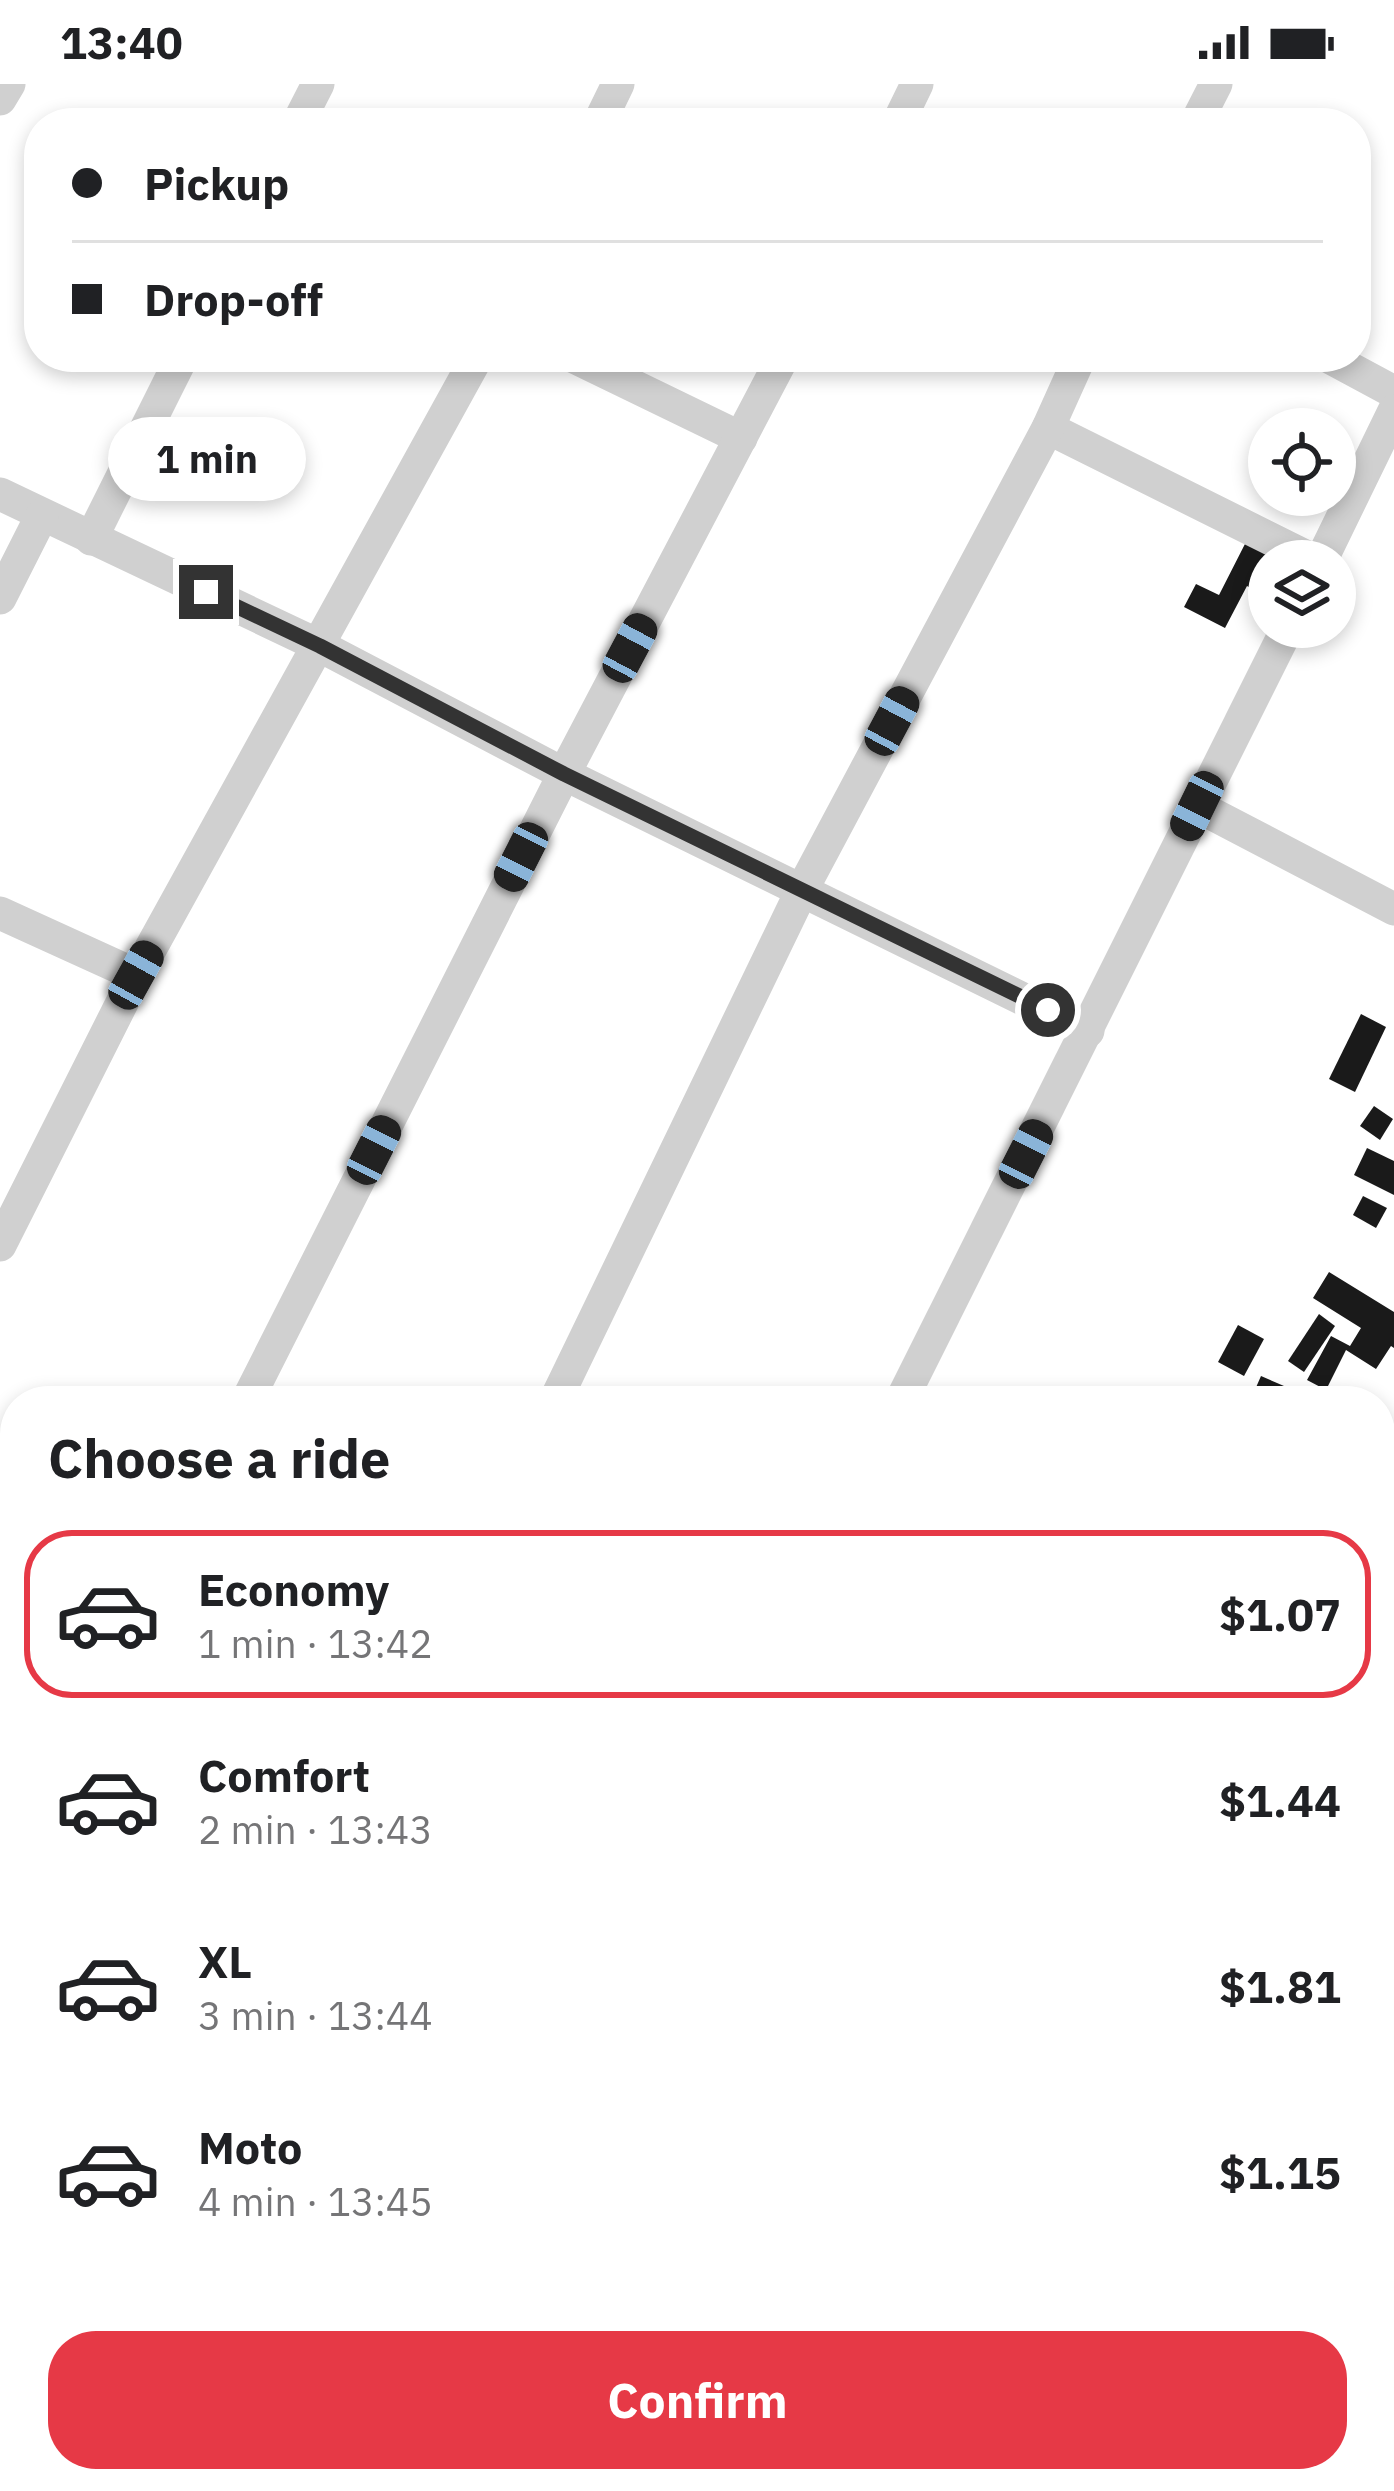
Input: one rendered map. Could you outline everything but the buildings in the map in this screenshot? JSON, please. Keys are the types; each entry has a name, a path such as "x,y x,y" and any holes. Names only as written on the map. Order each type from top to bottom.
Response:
{"street":[{"path":"0,99 9,84"},
{"path":"91,539 174,372"},
{"path":"0,1245 136,975 470,372"},
{"path":"605,372 741,438"},
{"path":"255,1386 564,774 775,372"},
{"path":"562,1386 803,888 1048,428 1073,372"},
{"path":"1357,372 1394,392"},
{"path":"1329,540 1394,411"},
{"path":"1048,428 1275,540"},
{"path":"0,494 320,646 564,774 1088,1031"},
{"path":"0,598 42,515"},
{"path":"909,1386 1277,648"},
{"path":"1197,806 1394,909"},
{"path":"0,913 136,975"}],"route":[{"path":"206,592 564,774 1048,1010"}]}
